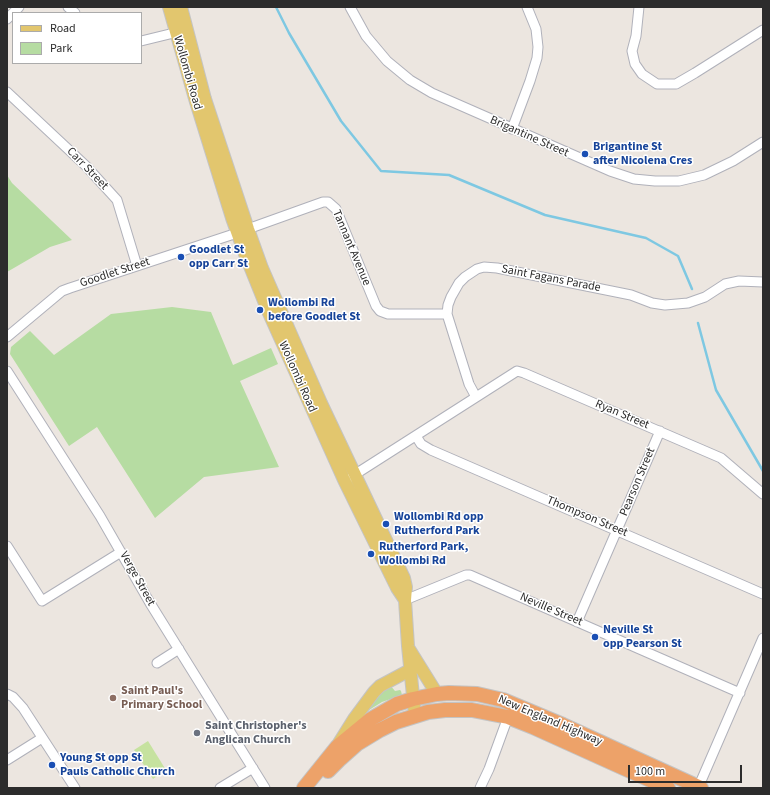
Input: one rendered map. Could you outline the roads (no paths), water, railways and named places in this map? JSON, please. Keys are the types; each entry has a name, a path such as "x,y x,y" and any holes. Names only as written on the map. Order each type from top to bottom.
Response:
{"highway":[{"name":"New England Highway","path":"304,788 337,747 371,719 397,704 437,694 476,694 503,700 563,725 700,788"},
{"name":"New England Highway","path":"315,788 339,760 358,744 380,730 415,716 428,712 445,710 472,710 508,718 574,745 668,788"}],"main road":[{"name":"Wollombi Road","path":"169,7 181,31"},
{"name":"Wollombi Road","path":"181,7 181,31 198,109 242,231 268,310 349,478 397,588 405,600 415,716"},
{"path":"408,646 437,694"},
{"path":"337,747 354,719 374,692 380,686 410,670"}],"street":[{"name":"Brigantine Street","path":"350,7 366,36 387,61 410,80 432,93 512,129 610,171 634,179 679,181 704,175 733,161 763,142"},
{"path":"512,129 537,58 538,47 536,29 527,7"},
{"path":"639,7 636,36 632,51 635,64 642,74 657,84 676,84 763,30"},
{"path":"142,40 181,31"},
{"name":"Carr Street","path":"7,92 86,166 117,200 137,266"},
{"name":"Tannant Avenue","path":"242,231 317,204 328,202 336,209 376,306 380,311 388,314 447,314"},
{"name":"Goodlet Street","path":"7,337 62,291 242,231"},
{"name":"Saint Fagans Parade","path":"447,314 451,297 459,283 471,272 484,267 497,268 631,295 652,303 666,305 688,303 705,297 725,284 732,282 747,280 763,282"},
{"path":"349,478 476,397 469,384 447,314"},
{"name":"Verge Street","path":"7,371 121,552 150,603 252,768 266,788"},
{"name":"Ryan Street","path":"476,397 514,372 520,372 721,458 763,494"},
{"name":"Pearson Street","path":"577,622 660,431"},
{"name":"Thompson Street","path":"416,436 421,444 431,450 763,594"},
{"path":"7,546 42,601 121,552"},
{"name":"Neville Street","path":"405,600 466,574 470,575 740,693"},
{"path":"700,788 763,638"},
{"path":"157,663 179,649"},
{"path":"7,694 23,708 75,788"},
{"path":"480,788 489,769 508,718"},
{"path":"7,760 42,738"},
{"path":"220,788 252,768"}],"waterway":[{"path":"276,7 289,33 341,121 381,171 449,175 545,215 646,238 678,256 692,289"},
{"path":"698,323 716,390 763,471"}],"place":[{"name":"Brigantine St after Nicolena Cres","path":"585,154"},
{"name":"Goodlet St opp Carr St","path":"181,257"},
{"name":"Wollombi Rd before Goodlet St","path":"260,310"},
{"name":"Wollombi Rd opp Rutherford Park","path":"386,524"},
{"name":"Rutherford Park, Wollombi Rd","path":"371,554"},
{"name":"Neville St opp Pearson St","path":"595,637"},
{"name":"Saint Paul's Primary School","path":"113,698"},
{"name":"Saint Christopher's Anglican Church","path":"197,733"},
{"name":"Young St opp St Pauls Catholic Church","path":"52,765"}]}
